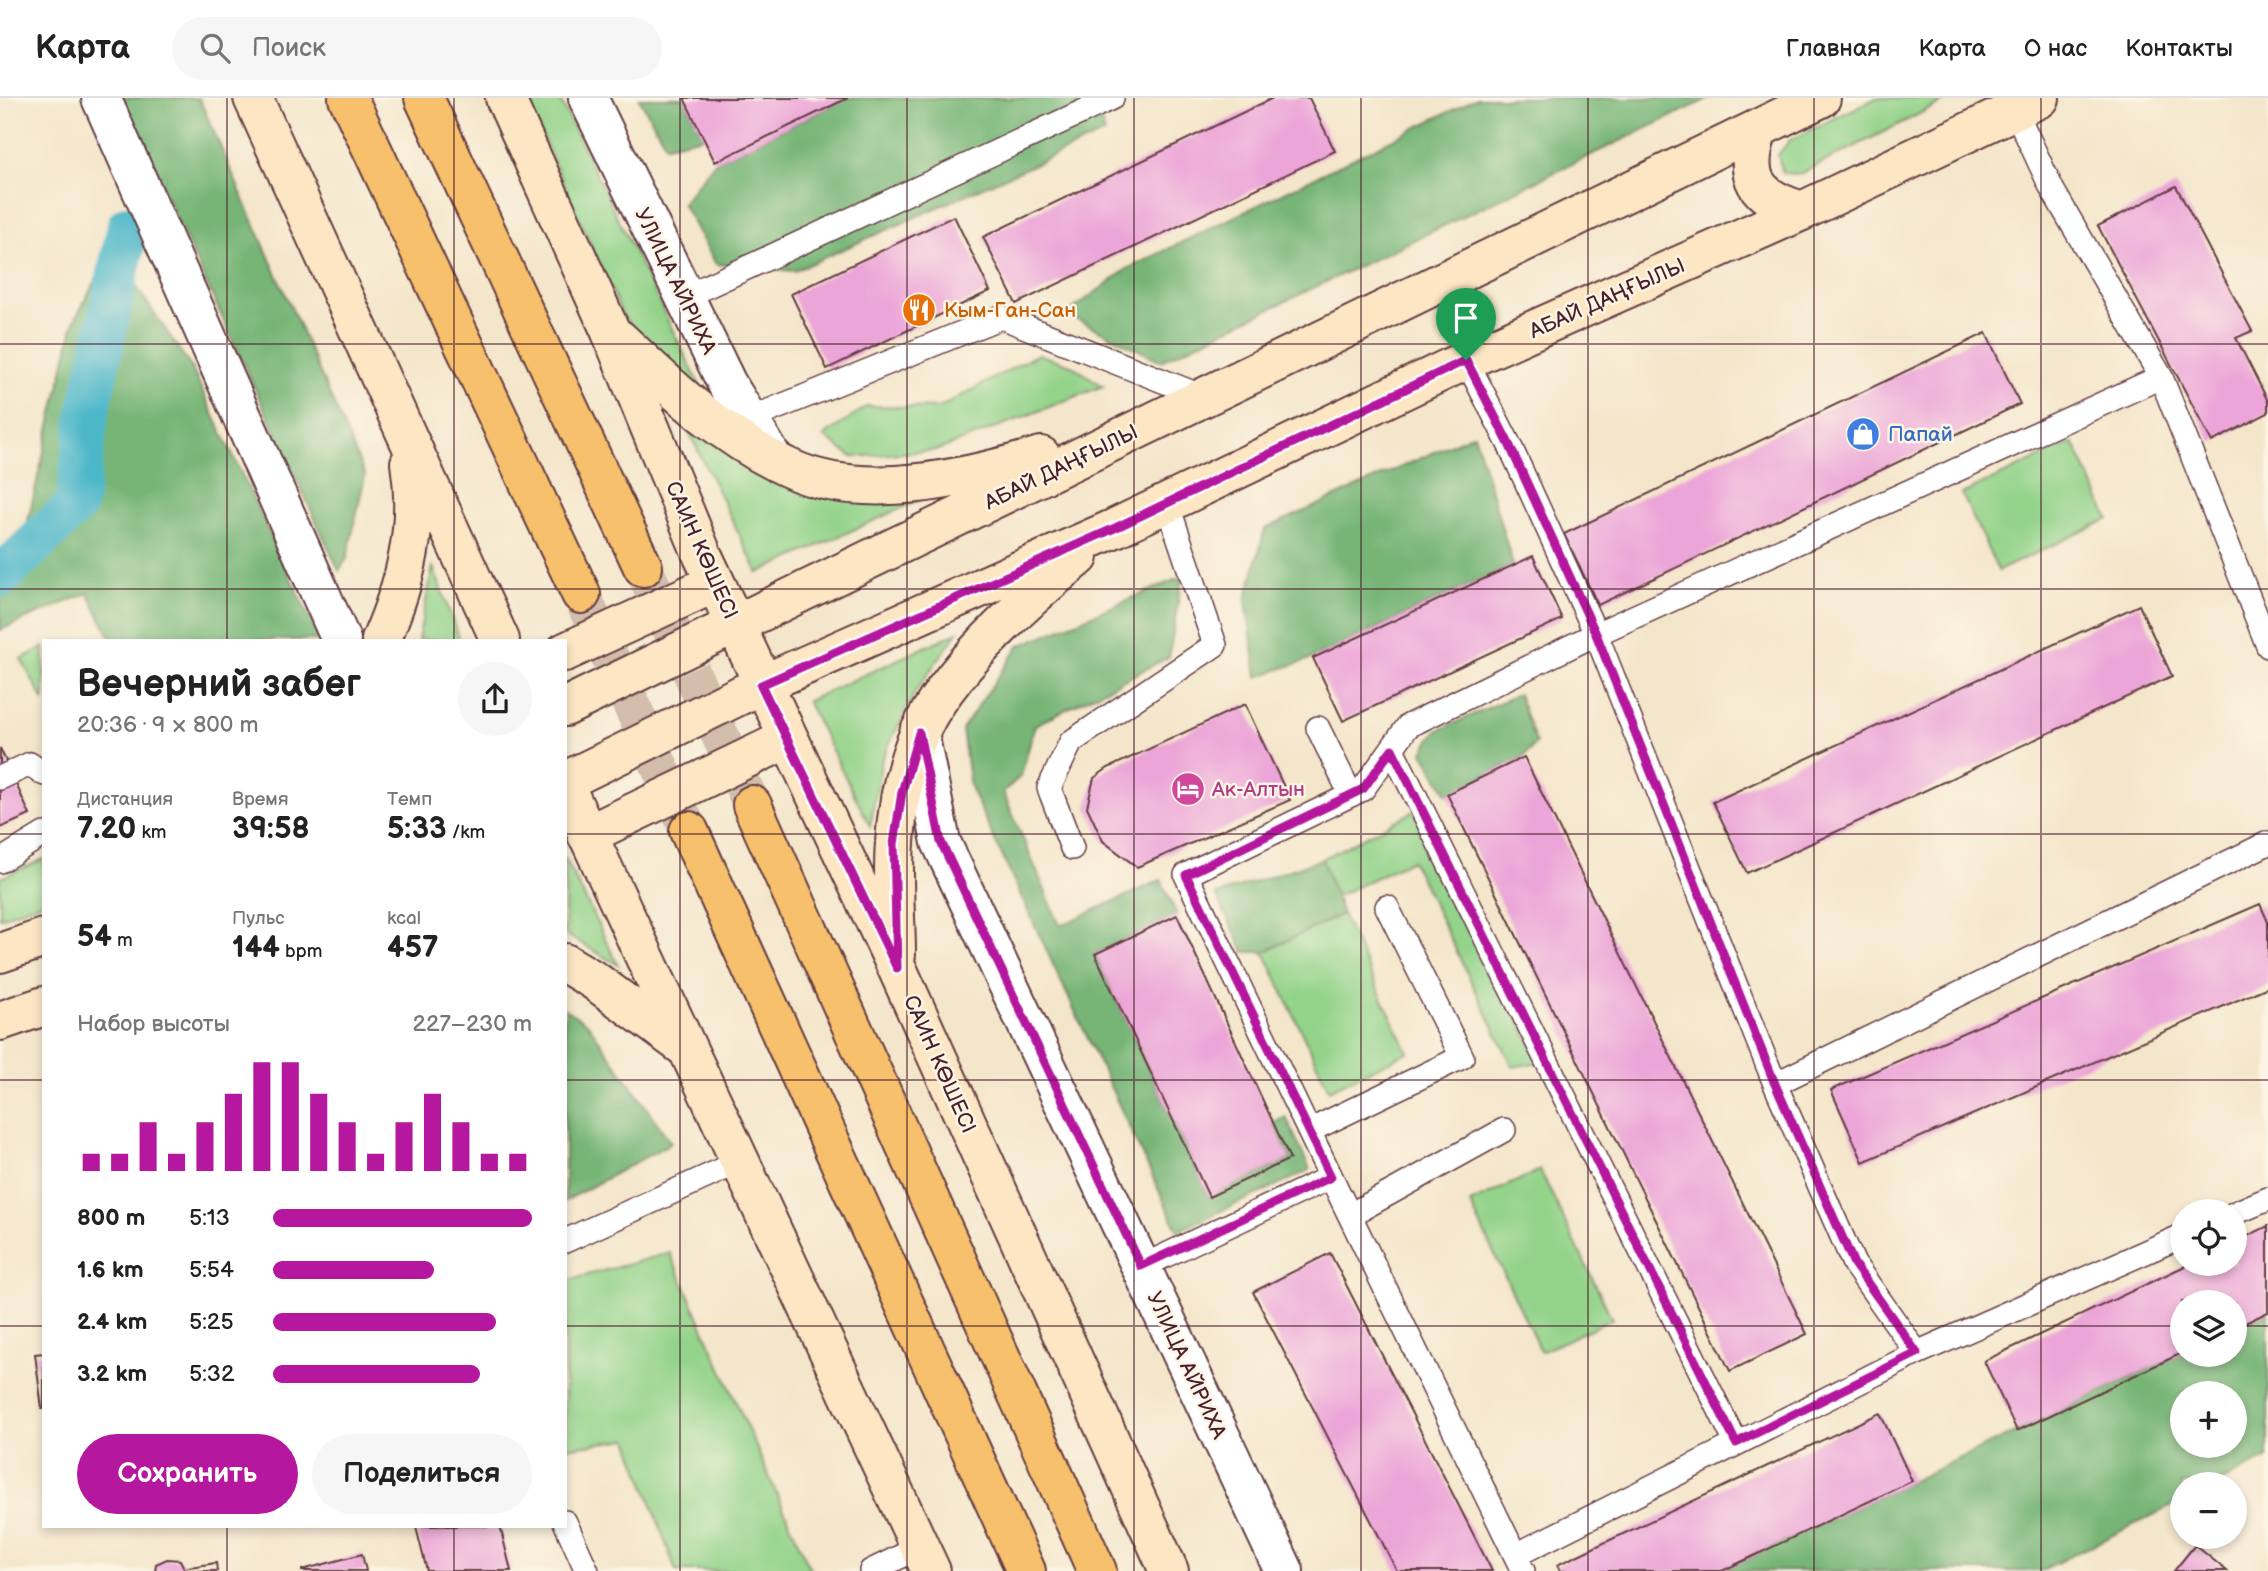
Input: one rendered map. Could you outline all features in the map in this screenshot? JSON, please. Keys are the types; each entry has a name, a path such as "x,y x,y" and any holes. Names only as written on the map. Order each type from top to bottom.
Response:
{"main road":[{"path":"253,98 405,426 500,639"},
{"path":"348,98 581,593"},
{"path":"425,98 643,567"},
{"name":"САИН КӨШЕСІ","path":"505,98 610,330 715,583 897,968 1169,1571"},
{"name":"АБАЙ ДАҢҒЫЛЫ","path":"567,707 736,627 1201,396 1821,98"},
{"name":"АБАЙ ДАҢҒЫЛЫ","path":"567,782 761,685 1115,528 1466,360 1802,211 2027,104"},
{"path":"1758,130 1750,154 1752,178 1763,194 1781,205 1802,211"},
{"path":"610,330 693,409 790,469 838,481 907,486 985,473 1150,423"},
{"path":"381,639 397,603 412,545 416,499 405,426"},
{"path":"897,968 894,844 902,792 919,733 954,680 1008,621 1049,581 1115,528"},
{"path":"567,651 715,583"},
{"path":"587,835 787,739"},
{"path":"567,788 925,1559"},
{"path":"752,805 1097,1571"},
{"path":"689,831 1026,1571"},
{"path":"0,953 42,939"},
{"path":"567,964 595,981 689,1050"},
{"path":"0,1021 42,1007"}],"street":[{"path":"101,98 341,639"},
{"name":"УЛИЦА АЙРИХА","path":"588,98 727,384 773,459"},
{"name":"УЛИЦА АЙРИХА","path":"919,733 941,842 1284,1571"}],"lane":[{"path":"684,297 1112,98"},
{"path":"2027,104 2052,189 2161,377 2268,646"},
{"path":"749,419 1001,317 1201,396"},
{"path":"1466,360 1509,444 1596,634 1775,1084 1854,1264 1917,1353"},
{"path":"2161,377 1596,634 1408,726 1363,789 1186,875 1520,1563 1736,1443 1917,1353 2170,1241"},
{"path":"1072,848 1049,788 1071,742 1215,645 1167,503"},
{"path":"1318,728 1351,795"},
{"path":"1392,749 1736,1443"},
{"path":"0,778 30,764 42,773"},
{"path":"0,861 42,835"},
{"path":"1775,1084 2268,843"},
{"path":"1309,1131 1462,1057 1387,907"},
{"path":"1350,1215 1504,1130"},
{"path":"567,1240 741,1161"},
{"path":"1141,1266 1331,1177"},
{"path":"2247,1208 2268,1199"},
{"path":"567,1526 587,1571"},
{"path":"871,1571 925,1559"}],"green space":[{"path":"121,98 199,98 365,475 347,558 339,571"},
{"path":"525,98 559,98 703,392 656,352 623,316"},
{"path":"639,98 684,98 703,137 666,145"},
{"path":"848,98 1093,98 1105,133 794,271 716,264 682,203 715,162"},
{"path":"1477,98 1710,98 1161,361 1066,314 1127,269"},
{"path":"1876,98 1951,98 1800,174 1783,173 1778,155 1790,140"},
{"path":"111,250 191,367 320,639 111,639 88,593 0,630 0,572 18,564 74,322"},
{"path":"1038,354 1071,365 1103,386 938,450 852,457 824,436 867,406 939,408"},
{"path":"681,416 924,498 758,573"},
{"path":"1474,434 1513,565 1313,658 1257,677 1246,600 1265,529"},
{"path":"2073,442 2109,519 1998,571 1962,494"},
{"path":"433,567 460,639 418,639"},
{"path":"1182,577 1169,657 1035,725 1021,776 1003,792 1060,926 1161,880 1177,915 1095,954 1209,1197 1290,1159 1273,1123 1286,1117 1310,1170 1178,1231 970,787 962,730 1019,646"},
{"path":"958,632 915,692 882,759 870,826 807,701"},
{"path":"42,648 42,697 21,659"},
{"path":"1518,694 1536,743 1524,757 1447,794 1423,752 1435,732"},
{"path":"1414,811 1540,1062 1513,1067 1412,860 1333,898 1322,859"},
{"path":"1322,859 1342,914 1264,952 1244,952 1216,895"},
{"path":"42,860 42,902 0,918 0,878"},
{"path":"567,862 618,965 567,935"},
{"path":"1342,914 1408,1052 1329,1090 1264,952"},
{"path":"567,1010 588,1024 671,1143 567,1200"},
{"path":"1540,1170 1612,1319 1541,1352 1470,1203"},
{"path":"670,1253 811,1571 676,1571 628,1439 567,1448 567,1280"},
{"path":"2268,1312 2268,1458 2240,1472 2170,1472 2170,1507 2040,1571 1722,1571 2170,1359 2170,1367 2247,1367 2247,1322"}],"building":[{"path":"684,98 848,98 715,162"},
{"path":"1273,98 1309,98 1335,151 1016,304 983,237"},
{"path":"2176,186 2252,331 2236,338 2268,401 2268,413 2212,442 2098,226"},
{"path":"954,216 990,291 827,369 791,294"},
{"path":"1986,333 2020,404 1598,605 1564,534"},
{"path":"1533,556 1562,619 1343,721 1313,658"},
{"path":"2139,605 2172,676 1747,873 1713,802"},
{"name":"Ак-Алтын","path":"1245,704 1290,800 1137,867 1103,841 1087,807 1094,778 1108,768"},
{"path":"0,748 30,815 0,828"},
{"path":"1524,757 1807,1334 1730,1371 1447,794"},
{"path":"2260,904 2268,922 2268,987 1863,1162 1831,1090"},
{"path":"1177,915 1290,1159 1209,1197 1095,954"},
{"path":"2268,1226 2268,1312 2247,1322 2247,1290 2170,1290 2170,1359 2017,1431 1984,1361 2170,1273 2170,1276 2247,1276 2247,1236"},
{"path":"1330,1253 1492,1571 1397,1571 1253,1292"},
{"path":"42,1353 42,1409 35,1354"},
{"path":"1880,1413 1912,1481 1722,1571 1560,1571 1557,1565"},
{"path":"416,1528 500,1528 511,1571 427,1571"},
{"path":"2192,1549 2200,1549 2227,1571 2174,1571"},
{"path":"362,1554 366,1571 302,1571 302,1570"},
{"path":"167,1559 180,1560 184,1568 216,1563 217,1571 155,1571 156,1564"}],"waterway":[{"path":"0,577 76,505 88,414 128,226"}],"tunnel":[{"path":"643,567 752,805"},
{"path":"581,594 689,831"}],"place":[{"name":"Кым-Ган-Сан","path":"919,310"},
{"name":"Папай","path":"1863,434"},
{"name":"Ак-Алтын","path":"1188,789"}],"route":[{"path":"1466,360 1509,444 1596,634 1775,1084 1854,1264 1917,1353 1736,1443 1392,749 1363,789 1186,875 1331,1177 1141,1266 941,842 919,733 902,792 894,844 897,968 761,685 1115,528 1466,360"}]}
